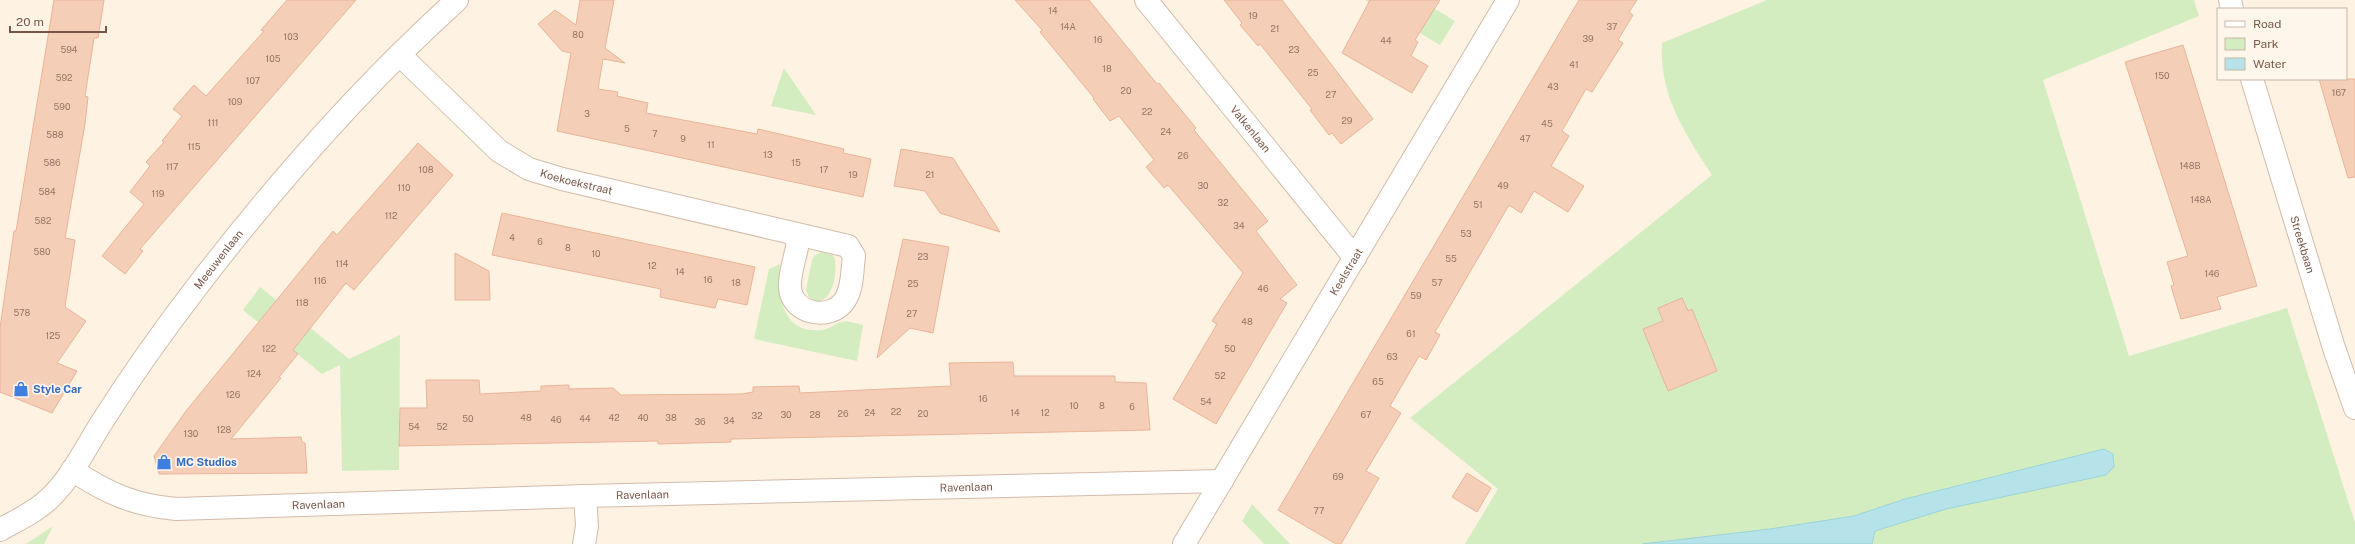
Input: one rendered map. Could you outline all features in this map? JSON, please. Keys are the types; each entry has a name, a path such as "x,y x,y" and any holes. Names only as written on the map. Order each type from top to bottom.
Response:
{"street":[{"name":"Meeuwenlaan","path":"0,530 39,507 61,487 136,372 194,290 248,221 326,132 400,55 457,0"},
{"name":"Valkenlaan","path":"1146,0 1355,258"},
{"name":"Keelstraat","path":"1184,544 1508,0"},
{"name":"Koekoekstraat","path":"400,55 499,151 529,169 562,179 792,233"},
{"name":"Streekbaan","path":"2252,80 2334,348 2355,408"},
{"name":"Ravenlaan","path":"72,470 116,496 147,505 176,509 585,496 1222,481"},
{"path":"584,544 587,526 585,496"}],"green space":[{"path":"1365,0 1420,0 1455,21 1440,45"},
{"path":"1767,0 2194,0 2199,16 2043,80 2129,356 2287,308 2355,523 2355,544 1465,544 1498,489 1410,418 1712,175 1692,144 1669,97 1662,62 1662,43"},
{"path":"784,68 816,115 771,106"},
{"path":"821,252 833,255 836,270 832,288 828,295 823,300 816,301 809,297 806,290 812,260 814,256"},
{"path":"780,264 780,288 784,310 797,326 808,330 822,330 844,322 863,325 857,361 754,339 769,269"},
{"path":"260,287 349,359 400,335 399,470 342,471 340,365 322,374 243,310"},
{"path":"1252,504 1290,544 1264,544 1242,521"},
{"path":"53,526 44,544 26,544"}],"water":[{"path":"2104,449 2113,454 2114,467 2106,475 1946,509 1875,531 1872,544 1642,544 1770,529 1854,516 1905,499"}],"building":[{"path":"54,0 104,0 98,38 94,38 85,96 88,97 85,124 65,238 75,240 65,307 86,321 57,363 77,371 52,413 0,392 0,328 14,231 16,231"},
{"path":"287,0 356,0 140,249 143,251 125,274 102,256 144,204 130,192 150,166 146,162 164,142 162,141 182,116 173,109 194,85 206,96 264,31 261,30"},
{"path":"580,0 614,0 605,48 625,63 603,59 598,89 618,92 617,96 648,103 646,113 757,134 758,129 844,149 843,153 871,159 863,197 557,131 571,53 562,51 538,24 555,10 576,25"},
{"path":"1015,0 1089,0 1157,84 1159,83 1196,128 1194,130 1268,221 1256,231 1297,285 1280,299 1287,303 1216,424 1173,399 1217,324 1212,321 1243,273 1168,185 1164,188 1146,167 1154,160 1136,137 1119,116 1110,121 1093,99 1094,98 1040,32 1042,30"},
{"path":"1224,0 1282,0 1373,119 1341,144 1332,133 1329,135 1310,110 1312,109 1260,44 1258,46 1240,25 1242,23"},
{"path":"1370,0 1440,0 1415,40 1418,42 1411,56 1428,66 1412,93 1342,53"},
{"path":"1579,0 1637,0 1629,12 1633,15 1618,40 1623,43 1592,92 1586,89 1562,131 1569,136 1551,166 1584,186 1568,212 1534,191 1521,213 1509,205 1435,332 1440,335 1426,360 1419,356 1390,406 1401,413 1366,471 1379,478 1341,544 1336,544 1278,510"},
{"path":"2183,45 2257,286 2217,297 2221,309 2181,319 2171,286 2174,285 2167,262 2188,256 2125,62"},
{"path":"2355,79 2355,177 2348,178 2319,80"},
{"path":"418,143 453,175 354,290 346,283 293,350 298,354 279,377 281,378 231,439 301,437 302,442 305,443 307,473 159,474 154,456 186,411 333,231 337,235"},
{"path":"901,149 953,158 1000,232 940,213 925,191 894,186"},
{"path":"502,213 755,267 747,305 718,299 715,308 689,303 660,297 661,289 492,255"},
{"path":"903,239 949,247 933,333 910,328 877,358"},
{"path":"455,253 489,271 490,300 455,300"},
{"path":"1682,298 1688,311 1692,309 1717,371 1668,391 1643,329 1663,321 1658,308"},
{"path":"1013,362 1014,376 1115,376 1115,382 1146,383 1150,430 731,439 731,442 658,444 658,441 399,446 400,408 427,408 426,380 479,380 480,394 541,391 541,386 569,385 569,389 613,388 621,395 742,394 753,392 753,387 799,386 800,393 951,386 949,363"},
{"path":"1467,473 1491,488 1477,512 1452,497"}],"place":[{"name":"Style Car","path":"21,389"},
{"name":"MC Studios","path":"164,462"}]}
